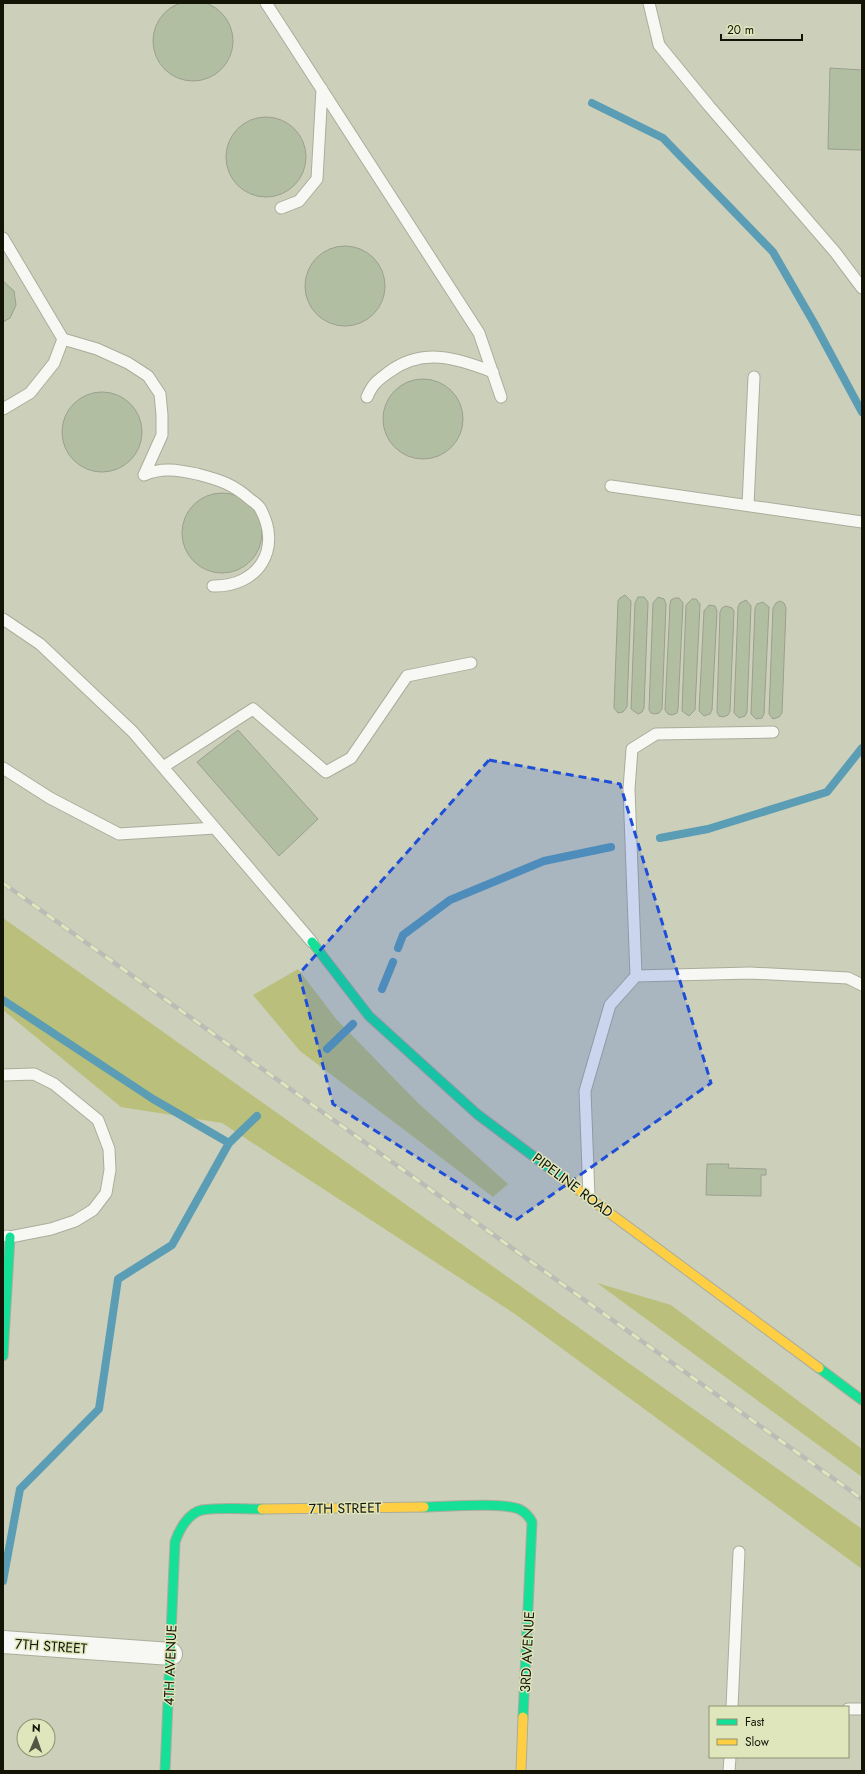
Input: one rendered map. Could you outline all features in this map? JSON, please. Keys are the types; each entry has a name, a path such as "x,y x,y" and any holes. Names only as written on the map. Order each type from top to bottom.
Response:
{"street":[{"name":"PIPELINE ROAD","path":"312,942 369,1016 477,1114 862,1400"},
{"path":"3,1356 7,1236"},
{"name":"7TH STREET","path":"174,1560 175,1542 179,1528 187,1518 201,1510 504,1506 521,1509 528,1515 532,1522 532,1533"},
{"name":"3RD AVENUE","path":"521,1771 532,1533"},
{"name":"4TH AVENUE","path":"165,1771 174,1560"},
{"name":"7TH STREET","path":"3,1642 170,1654"}],"lane":[{"path":"266,3 480,333 501,397"},
{"path":"649,3 659,45 708,106 835,252 862,288"},
{"path":"282,208 299,201 317,179 322,89"},
{"path":"3,238 64,339 97,349 128,363 148,376 160,394 162,435 144,475 157,470 179,470 205,476 236,486 259,507 268,532 268,546 267,553 257,571 244,581 224,586 213,586"},
{"path":"3,409 30,392 54,363 64,339"},
{"path":"368,397 373,384 398,365 428,356 459,359 492,372"},
{"path":"748,505 754,377"},
{"path":"611,486 862,522"},
{"path":"3,619 40,644 133,732 312,942"},
{"path":"163,767 252,709 326,772 350,758 407,676 471,663"},
{"path":"589,1197 585,1090 610,1004 636,976 629,789 632,749 656,734 773,732"},
{"path":"3,768 50,798 119,834 215,828"},
{"path":"636,976 758,974 848,978 862,985"},
{"path":"3,1075 34,1074 54,1084 98,1120 109,1149 110,1170 106,1193 93,1210 75,1221 51,1229 7,1236"},
{"path":"732,1706 739,1552"},
{"path":"849,1709 862,1709"},
{"path":"729,1771 730,1758"}],"highlighted area":[{"path":"489,760 620,784 711,1083 516,1220 333,1104 299,974"}],"green space":[{"path":"3,918 862,1529 862,1569 515,1314 222,1123 121,1107 3,1010"},
{"path":"298,969 337,1020 418,1103 508,1184 493,1197 300,1051 253,995"},
{"path":"597,1283 671,1305 862,1449 862,1477"}],"building":[{"path":"193,1 208,4 221,13 230,26 233,41 230,56 221,69 208,78 193,81 178,78 165,69 156,56 153,41 156,26 165,13 178,4"},
{"path":"830,68 862,70 862,150 828,149"},
{"path":"258,117 274,117 295,128 306,149 306,165 295,186 274,197 258,197 244,191 237,186 232,179 226,165 226,149 232,135 237,128 244,123"},
{"path":"337,246 353,246 374,257 385,278 385,294 374,315 353,326 337,326 323,320 316,315 311,308 305,294 305,278 311,264 316,257 323,252"},
{"path":"3,281 14,291 16,305 10,318 3,322"},
{"path":"415,379 431,379 452,390 463,411 463,427 452,448 431,459 415,459 401,453 394,448 389,441 383,427 383,411 389,397 394,390 401,385"},
{"path":"94,392 110,392 131,403 142,424 142,440 131,461 110,472 94,472 80,466 73,461 68,454 62,440 62,424 68,410 73,403 80,398"},
{"path":"214,493 230,493 251,504 262,525 262,541 251,562 230,573 214,573 200,567 193,562 188,555 182,541 182,525 188,511 193,504 200,499"},
{"path":"625,595 631,601 627,707 623,712 618,713 614,708 618,601"},
{"path":"638,597 644,597 648,602 644,708 642,712 638,714 631,709 635,603"},
{"path":"658,597 664,599 666,604 662,709 659,713 655,714 651,713 649,710 653,603"},
{"path":"679,598 683,603 678,709 677,713 672,715 668,714 665,710 670,604 671,600"},
{"path":"692,599 696,599 700,604 695,710 689,716 682,711 686,605"},
{"path":"746,600 751,606 747,712 745,716 739,718 734,713 738,607 740,603"},
{"path":"780,601 784,603 786,608 782,713 779,717 773,719 769,714 773,608 776,603"},
{"path":"763,602 769,607 764,714 762,718 756,719 751,714 755,608 757,604"},
{"path":"709,605 715,606 717,611 712,710 710,714 704,716 699,711 704,611"},
{"path":"726,606 732,608 734,611 730,711 728,715 723,717 719,716 717,712 720,612 722,608"},
{"path":"238,730 318,819 279,856 197,762"},
{"path":"707,1164 729,1164 728,1168 766,1169 766,1175 761,1175 761,1196 706,1195"}],"waterway":[{"path":"592,103 663,138 773,252 814,323 862,412"},
{"path":"660,838 708,829 827,792 862,748"},
{"path":"398,948 403,935 450,900 544,861 611,847"},
{"path":"382,989 393,962"},
{"path":"3,1000 153,1099 229,1143"},
{"path":"327,1049 353,1024"},
{"path":"3,1581 20,1489 99,1409 118,1279 172,1245 229,1143 257,1116"}],"railway":[{"path":"3,883 862,1499"}],"traffic: fast":[{"path":"312,942 369,1016 477,1114 565,1180"},
{"path":"3,1356 10,1237"},
{"path":"819,1368 862,1400"},
{"path":"424,1507 486,1505 510,1507 523,1511 532,1522 523,1717"},
{"path":"165,1771 175,1542 188,1518 202,1510 224,1508 262,1509"}],"traffic: slow":[{"path":"565,1180 819,1368"},
{"path":"262,1509 424,1507"},
{"path":"521,1771 523,1717"}]}
